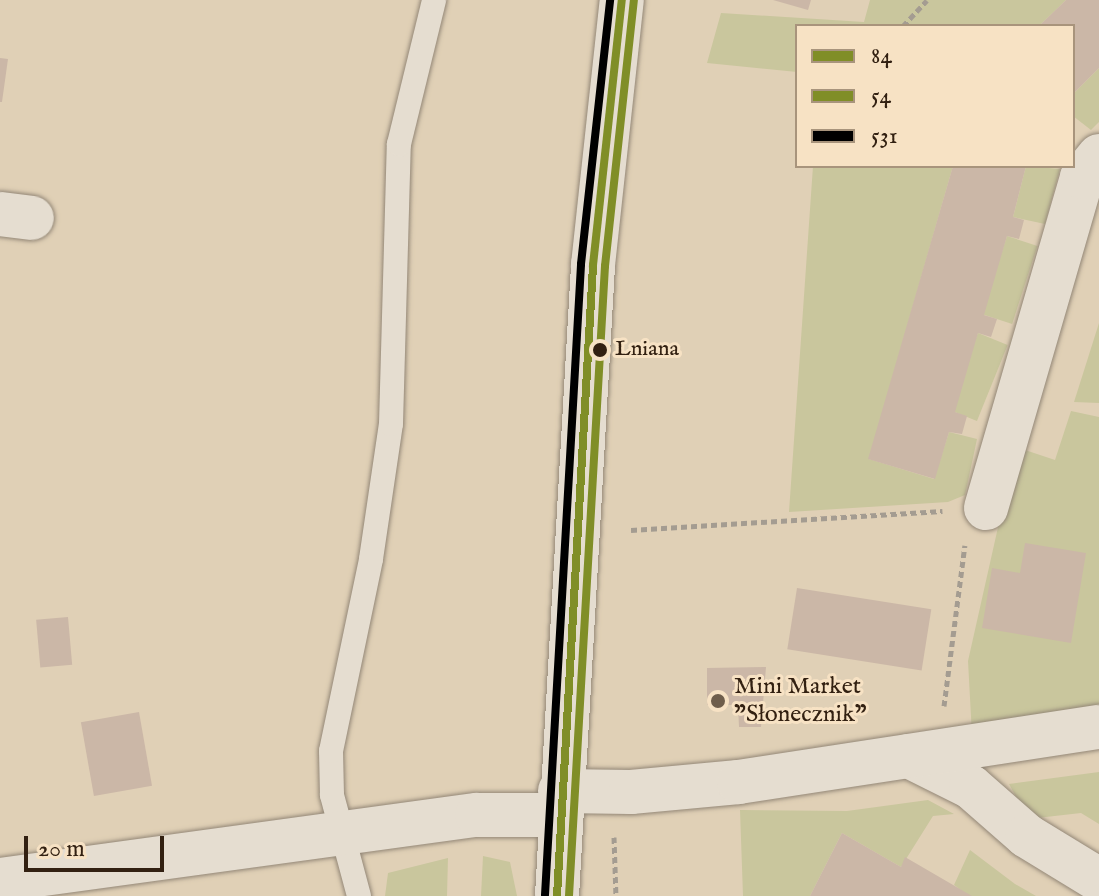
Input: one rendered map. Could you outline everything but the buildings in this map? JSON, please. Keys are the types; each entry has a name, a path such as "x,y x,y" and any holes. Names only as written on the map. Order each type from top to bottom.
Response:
{"street":[{"path":"557,896 559,803 596,222 622,0"},
{"path":"978,508 1082,177 1099,156"},
{"path":"0,880 708,785 1099,727"},
{"path":"926,753 1027,836 1099,880"}],"lane":[{"path":"359,896 346,835 332,795 331,751 371,559 391,424 399,144 434,0"}],"path":[{"path":"905,24 927,0"},
{"path":"631,530 978,508 926,753"},
{"path":"614,820 616,896"}],"shaded area":[{"path":"870,0 1066,0 1041,24 795,24 795,72 707,63 721,13 864,22"},
{"path":"1099,68 1099,122 1091,130 1075,118 1075,92"},
{"path":"813,168 952,168 869,459 934,479 949,432 977,439 965,495 948,502 789,512"},
{"path":"1025,168 1060,169 1045,224 1013,217"},
{"path":"1007,236 1037,246 1012,324 982,314"},
{"path":"1099,323 1099,403 1074,402"},
{"path":"978,333 1008,345 977,421 947,409"},
{"path":"1071,411 1099,417 1099,712 972,735 968,661 1016,447 1055,460"},
{"path":"1099,772 1099,824 1081,813 1037,818 1024,811 1009,784"},
{"path":"928,800 954,814 933,816 901,867 842,833 810,896 743,896 740,810 847,811"},
{"path":"970,850 1036,896 969,896 954,885"},
{"path":"483,856 510,862 517,896 481,896"},
{"path":"448,858 447,896 385,896 388,873"}],"transit line":[{"name":"531","path":"545,895 581,264 610,0"},
{"name":"84","path":"557,896 593,265 622,0"},
{"name":"54","path":"569,896 605,266 634,1"}],"place":[{"name":"Lniana","path":"600,350"},
{"name":"Mini Market \"Słonecznik\"","path":"718,701"}]}
